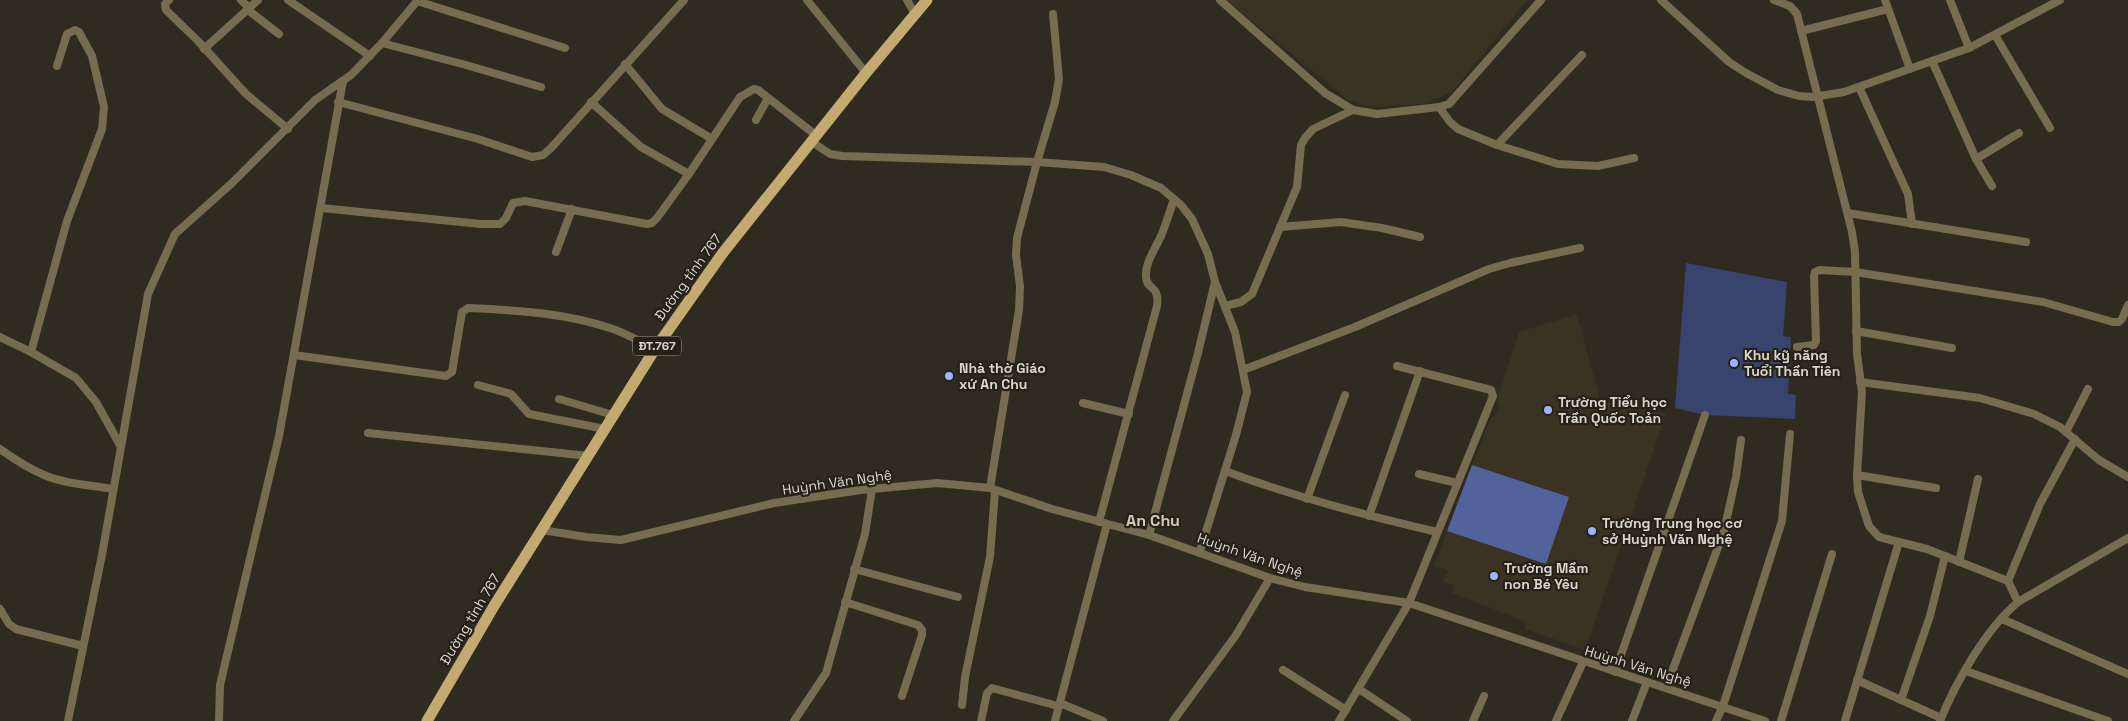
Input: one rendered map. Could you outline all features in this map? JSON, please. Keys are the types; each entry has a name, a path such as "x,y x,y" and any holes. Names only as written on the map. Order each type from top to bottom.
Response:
{"main road":[{"name":"Đường tỉnh 767","path":"427,721 494,606 655,349 722,254 866,73 927,0"}],"street":[{"path":"168,0 165,4 166,10 246,94 288,129"},
{"path":"241,0 248,9 279,34"},
{"path":"204,49 258,0"},
{"path":"288,0 370,56"},
{"path":"68,721 121,447 148,294 175,234 232,183 315,100 343,81 370,56 418,0 565,48"},
{"path":"338,102 478,139 532,157 543,155 684,0"},
{"path":"808,0 866,73"},
{"path":"907,0 915,14"},
{"path":"1220,0 1325,93 1353,110 1377,114 1439,107 1448,104 1541,0"},
{"path":"1662,0 1730,62 1762,83 1799,96 1818,97 1859,87 1969,48 2060,0"},
{"path":"1774,0 1793,9 1797,14 1848,214 1855,252 1856,331 1862,407 1857,475 1858,492 1869,526 1879,537 1927,549 2008,582 2018,602"},
{"path":"1885,0 1910,69"},
{"path":"1950,0 1969,48"},
{"path":"1801,31 1888,9"},
{"path":"962,705 965,676 990,557 993,489 1019,310 1020,286 1016,256 1017,238 1055,102 1059,79 1053,14"},
{"path":"31,352 67,221 102,129 104,108 92,56 80,32 74,30 67,34 57,66"},
{"path":"1994,35 2050,128"},
{"path":"382,43 541,87"},
{"path":"1497,144 1582,55"},
{"path":"1932,61 1976,159 1992,186"},
{"path":"625,64 662,109 712,139"},
{"path":"219,721 220,685 280,436 343,81"},
{"path":"1859,87 1908,194 1912,224"},
{"path":"321,208 481,224 500,224 506,218 513,203 518,201 572,209 647,224 652,223 689,174 740,97 754,89 768,98 830,154 842,156 1037,162 1113,170 1131,175 1153,185 1174,199 1192,219 1208,254 1215,282 1235,332 1243,370 1246,398 1200,551"},
{"path":"756,120 768,98"},
{"path":"591,102 641,147 689,174"},
{"path":"1439,107 1458,129 1562,165 1598,166 1634,158"},
{"path":"1225,306 1241,302 1252,294 1297,187 1301,145 1304,138 1313,129 1353,110"},
{"path":"1976,159 2019,133"},
{"path":"1099,522 1129,414 1158,296 1156,291 1148,285 1145,278 1146,270 1174,199"},
{"path":"556,252 572,209"},
{"path":"1848,214 2026,242"},
{"path":"1280,227 1341,222 1382,228 1420,237"},
{"path":"1243,370 1355,327 1489,269 1580,248"},
{"path":"1797,347 1814,345 1816,341 1815,272 1819,270 1855,272 2043,302 2113,322 2122,320 2128,305"},
{"path":"1150,535 1215,282"},
{"path":"294,355 446,376 452,372 462,312 468,308 545,312 578,319 614,330 655,349"},
{"path":"1856,331 1952,348"},
{"path":"0,337 31,352 76,378 96,402 108,427 121,447"},
{"path":"1339,721 1409,603 1493,392 1397,366"},
{"path":"1370,516 1420,371"},
{"path":"1860,382 1952,394 2000,403 2034,414 2066,432 2099,460 2128,477"},
{"path":"478,385 511,394 529,414 605,429"},
{"path":"2066,432 2088,389"},
{"path":"1307,499 1345,395"},
{"path":"559,399 613,416"},
{"path":"1083,403 1129,414"},
{"path":"1615,672 1706,415"},
{"path":"368,433 589,456"},
{"path":"1716,721 1723,706 1782,521 1790,434"},
{"path":"1666,688 1724,531 1736,478 1741,440"},
{"path":"2008,582 2040,504 2075,440"},
{"path":"0,449 46,476 113,489"},
{"path":"1225,471 1279,491 1437,532"},
{"path":"1419,474 1457,484"},
{"path":"1857,475 1936,488"},
{"path":"1959,562 1978,480"},
{"name":"Huỳnh Văn Nghệ","path":"542,530 621,540 774,503 872,489 937,483 993,489 1200,551 1270,578 1305,587 1409,603 1765,721"},
{"path":"794,721 826,673 865,534 872,489"},
{"path":"1055,721 1107,524"},
{"path":"1858,680 1941,719 1976,653 2002,619 2018,602 2128,538"},
{"path":"1845,721 1899,542"},
{"path":"1782,721 1832,554"},
{"path":"1901,700 1930,616 1945,556"},
{"path":"854,569 958,597"},
{"path":"1173,721 1236,635 1270,578"},
{"path":"845,602 918,626 922,630 902,696"},
{"path":"0,609 9,624 16,630 83,646"},
{"path":"2002,619 2128,674"},
{"path":"1556,721 1583,662"},
{"path":"1283,670 1346,710"},
{"path":"1966,671 2108,721"},
{"path":"1632,721 1647,682"},
{"path":"981,721 987,693 992,688 1059,704 1103,721"},
{"path":"1359,689 1407,721"},
{"path":"1474,721 1484,696"}],"shaded area":[{"path":"1226,0 1527,0 1452,92 1424,104 1370,107 1348,100"},
{"name":"Khu kỹ năng Tuổi Thần Tiên","path":"1686,263 1787,282 1783,336 1791,337 1788,394 1796,395 1795,419 1705,415 1675,408"},
{"path":"1577,314 1600,400 1666,414 1585,650 1525,629 1527,622 1452,593 1454,585 1443,582 1448,570 1434,566 1447,531 1546,564 1568,497 1472,465 1491,417 1496,415 1500,405 1497,400 1519,332"},
{"path":"1472,465 1569,497 1546,564 1447,531"}],"place":[{"name":"Khu kỹ năng Tuổi Thần Tiên","path":"1734,363"},
{"name":"Nhà thờ Giáo xứ An Chu","path":"949,376"},
{"name":"Trường Tiểu học Trần Quốc Toản","path":"1548,410"},
{"name":"Trường Trung học cơ sở Huỳnh Văn Nghệ","path":"1592,531"},
{"name":"Trường Mầm non Bé Yêu","path":"1494,576"}],"district":[{"name":"An Chu","path":"1153,520"}]}
